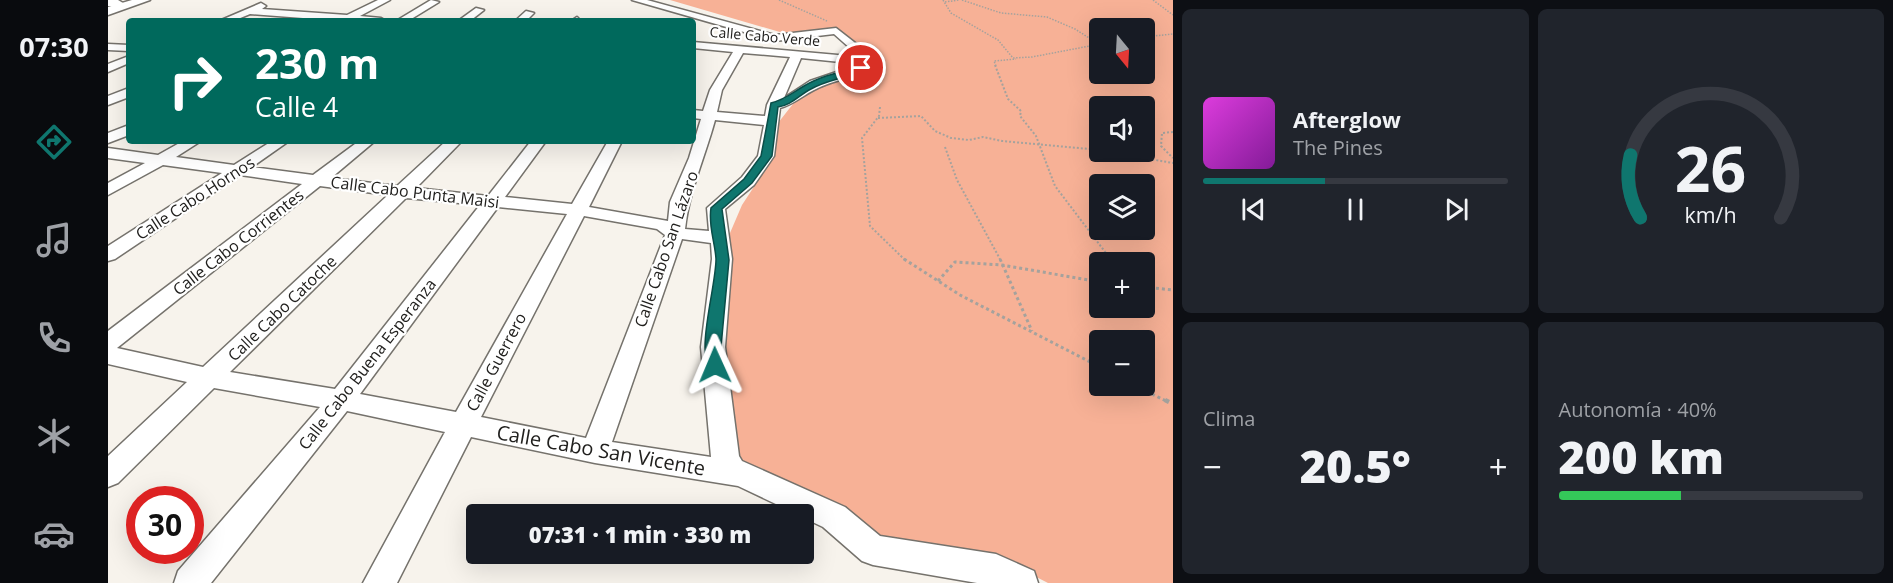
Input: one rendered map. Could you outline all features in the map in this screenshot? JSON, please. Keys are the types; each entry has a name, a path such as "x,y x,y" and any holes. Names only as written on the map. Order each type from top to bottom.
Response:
{"main road":[{"path":"114,5 144,0"}],"street":[{"path":"351,18 385,0"},
{"path":"637,0 772,37 837,32 869,57 870,61 861,68 807,87 775,110 700,114"},
{"path":"406,18 434,2"},
{"path":"232,18 267,4"},
{"path":"292,18 320,5"},
{"path":"467,18 479,10"},
{"path":"249,11 327,18"},
{"path":"523,18 529,13"},
{"name":"Calle Cabo Verde","path":"696,45 870,61"},
{"path":"108,47 126,48"},
{"name":"Calle Cabo San Lázaro","path":"595,451 675,233 679,202 697,158 700,114 741,49"},
{"path":"740,474 732,470 725,459 713,347 722,282 716,208 748,181 766,156 775,110 797,54"},
{"path":"108,68 126,60"},
{"path":"108,101 126,93"},
{"path":"108,140 126,131"},
{"path":"108,190 189,144"},
{"name":"Calle Cabo Hornos","path":"108,255 278,144"},
{"name":"Calle Cabo Corrientes","path":"108,343 364,144"},
{"name":"Calle Cabo Catoche","path":"108,474 452,144"},
{"name":"Calle Cabo Buena Esperanza","path":"190,583 341,400 537,144"},
{"name":"Calle Guerrero","path":"379,583 613,144"},
{"name":"Calle Cabo Punta Maisi","path":"108,153 401,192 578,210 663,225 675,233 719,237"},
{"name":"Calle Cabo San Vicente","path":"108,355 209,378 341,400 595,451 740,474 834,517 873,550 996,570 1023,583"}],"path":[{"path":"779,0 825,20 835,27 837,32"},
{"path":"1016,59 990,35 951,14 944,1 961,0 1001,13 1047,17 1089,38"},
{"path":"1153,0 1173,15"},
{"path":"1155,36 1173,34"},
{"path":"1089,46 1016,59 994,60 1008,99 1021,111 1020,116 1039,144 1055,186 1105,252"},
{"path":"880,107 878,118 862,138 870,226 902,258 960,295 1089,361"},
{"path":"878,118 921,116 929,122 934,131 951,138 969,140 983,137 1002,141 1089,149"},
{"path":"1173,132 1162,134 1161,146 1173,158"},
{"path":"945,147 957,180 1010,277 1033,333"},
{"path":"1155,160 1173,163"},
{"path":"938,281 955,262 1002,265 1089,280"},
{"path":"1155,288 1173,290"},
{"path":"1155,395 1173,404"}],"shaded area":[{"path":"670,0 1173,0 1173,583 1048,583 1013,565 868,534 735,461 717,351 727,240 742,205 771,161 778,123 802,93 873,62 838,30 790,35"}],"route":[{"path":"715,365 713,347 722,282 716,208 748,181 766,156 770,146 774,105 785,103 807,87 825,79 861,68"}]}
